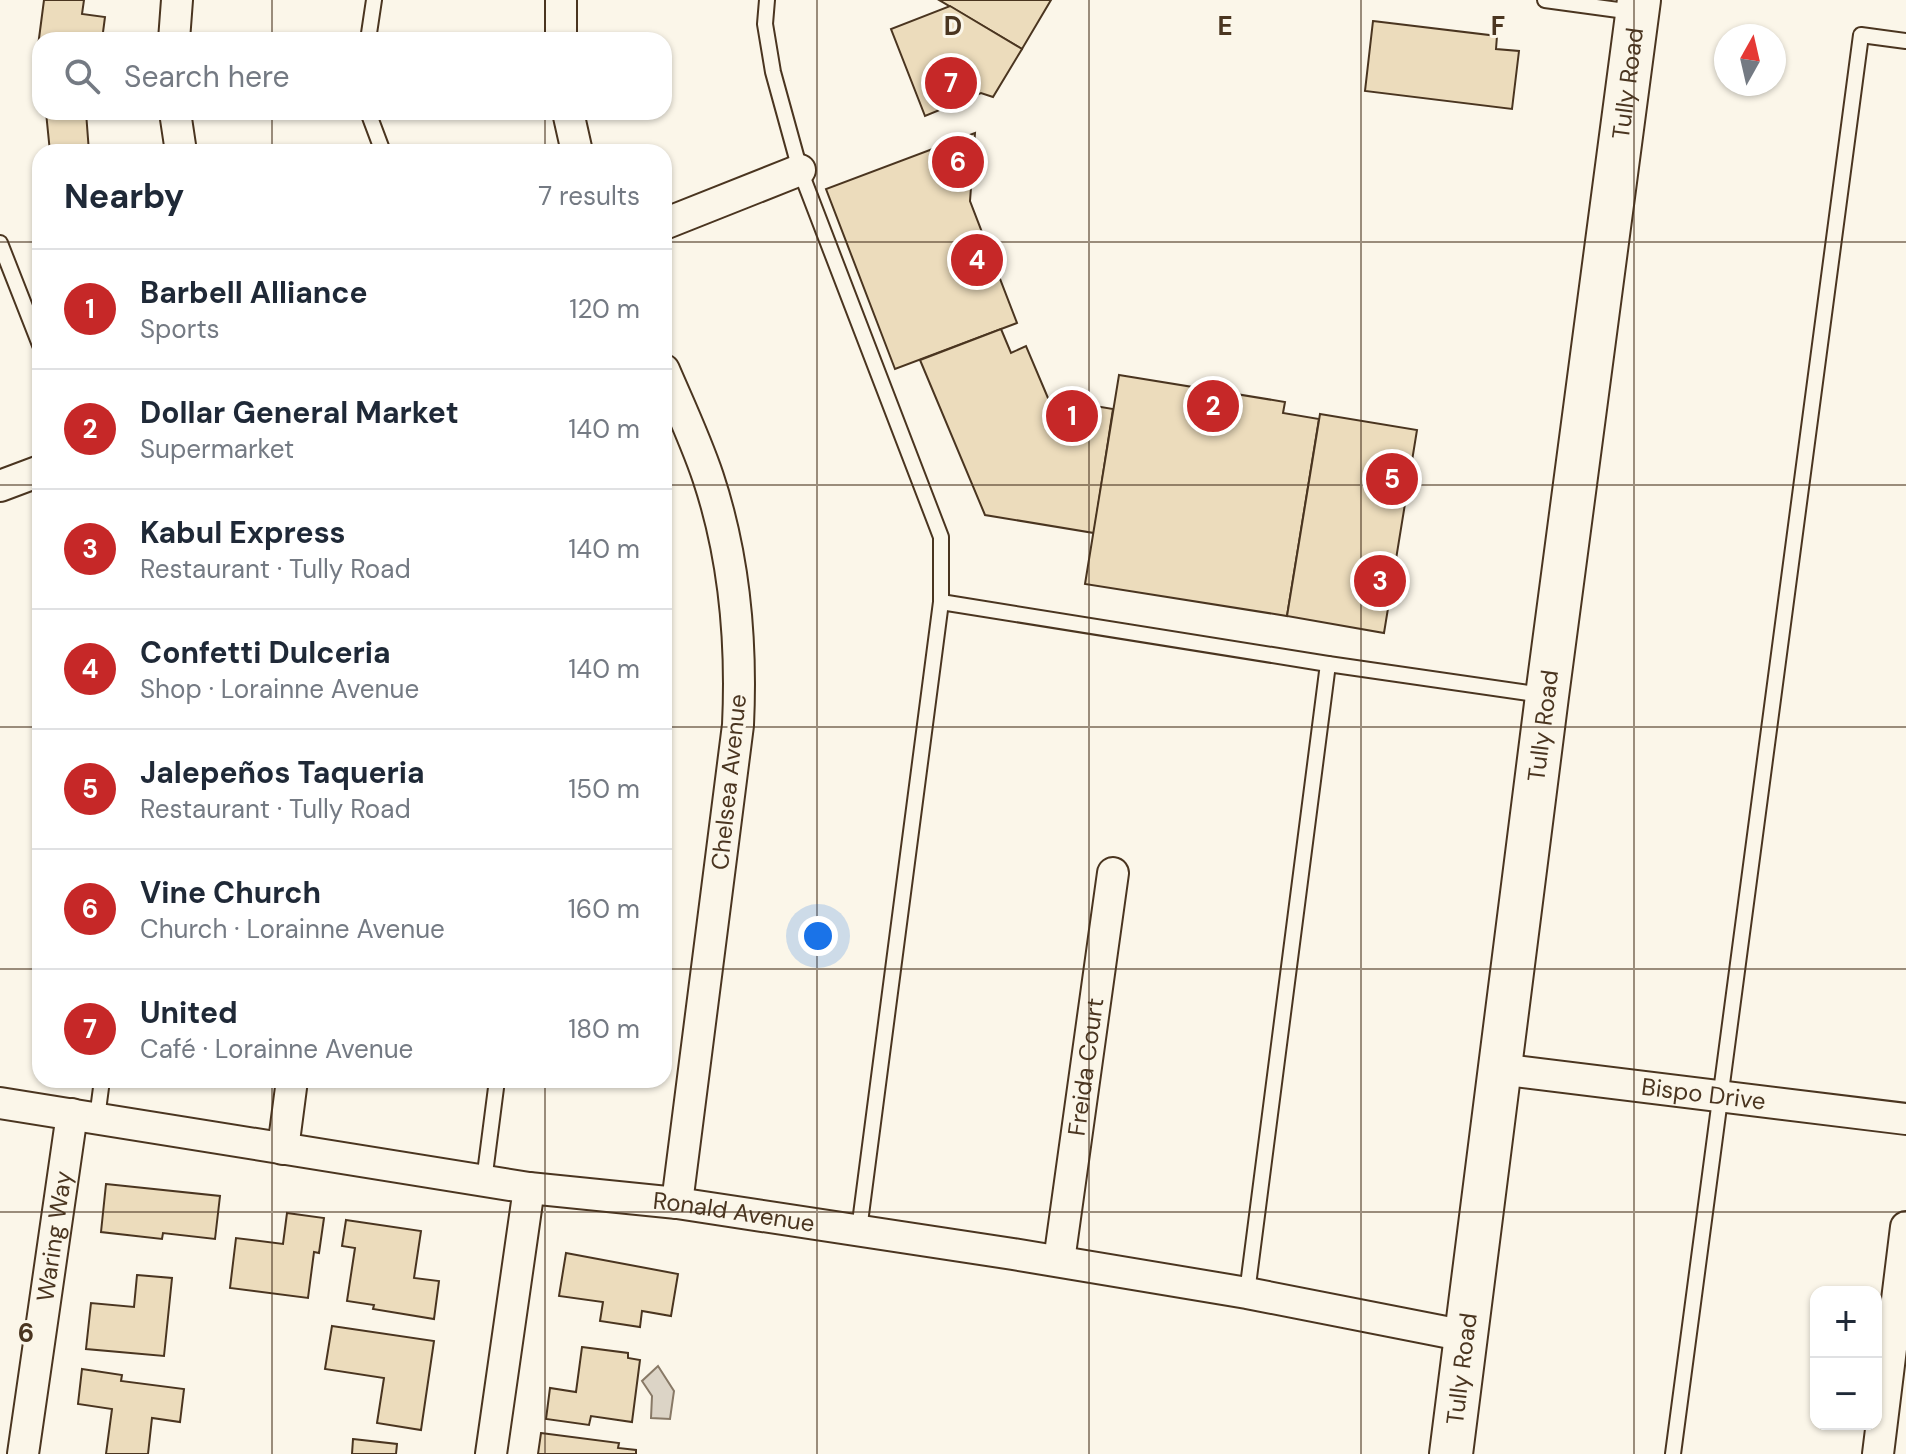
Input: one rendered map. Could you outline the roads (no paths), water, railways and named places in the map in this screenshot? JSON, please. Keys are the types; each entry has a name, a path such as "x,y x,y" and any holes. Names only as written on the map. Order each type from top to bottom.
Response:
{"main road":[{"name":"Tully Road","path":"1451,1454 1638,6"}],"street":[{"path":"175,32 177,0"},
{"path":"561,0 561,32"},
{"path":"176,120 180,144"},
{"path":"570,120 575,144"},
{"path":"672,221 800,170"},
{"name":"Chelsea Avenue","path":"672,389 708,476 728,547 737,609 740,672 738,725 677,1203"},
{"path":"0,486 32,474"},
{"name":"Freida Court","path":"1059,1261 1113,873"},
{"name":"Bispo Drive","path":"1499,1069 1906,1119"},
{"path":"283,1149 291,1088"},
{"name":"Ronald Avenue","path":"0,1103 529,1188 677,1203 1059,1261 1247,1293 1466,1336"},
{"name":"Waring Way","path":"23,1454 84,1116"},
{"path":"491,1454 529,1188"},
{"path":"1878,1454 1906,1227"}],"lane":[{"path":"369,32 374,0"},
{"path":"767,0 765,24 773,72 800,170 941,537 941,602 859,1230"},
{"path":"1545,0 1638,6"},
{"path":"1673,1454 1861,35 1906,41"},
{"path":"371,120 380,144"},
{"path":"0,243 32,325"},
{"path":"941,602 1547,696"},
{"path":"1247,1293 1328,664"},
{"path":"84,1116 98,1088"},
{"path":"484,1181 496,1088"}],"place":[{"name":"United","path":"951,83"},
{"name":"Vine Church","path":"958,162"},
{"name":"Confetti Dulceria","path":"977,260"},
{"name":"Dollar General Market","path":"1213,406"},
{"name":"Barbell Alliance","path":"1072,416"},
{"name":"Jalepeños Taqueria","path":"1392,479"},
{"name":"Kabul Express","path":"1380,581"}]}
